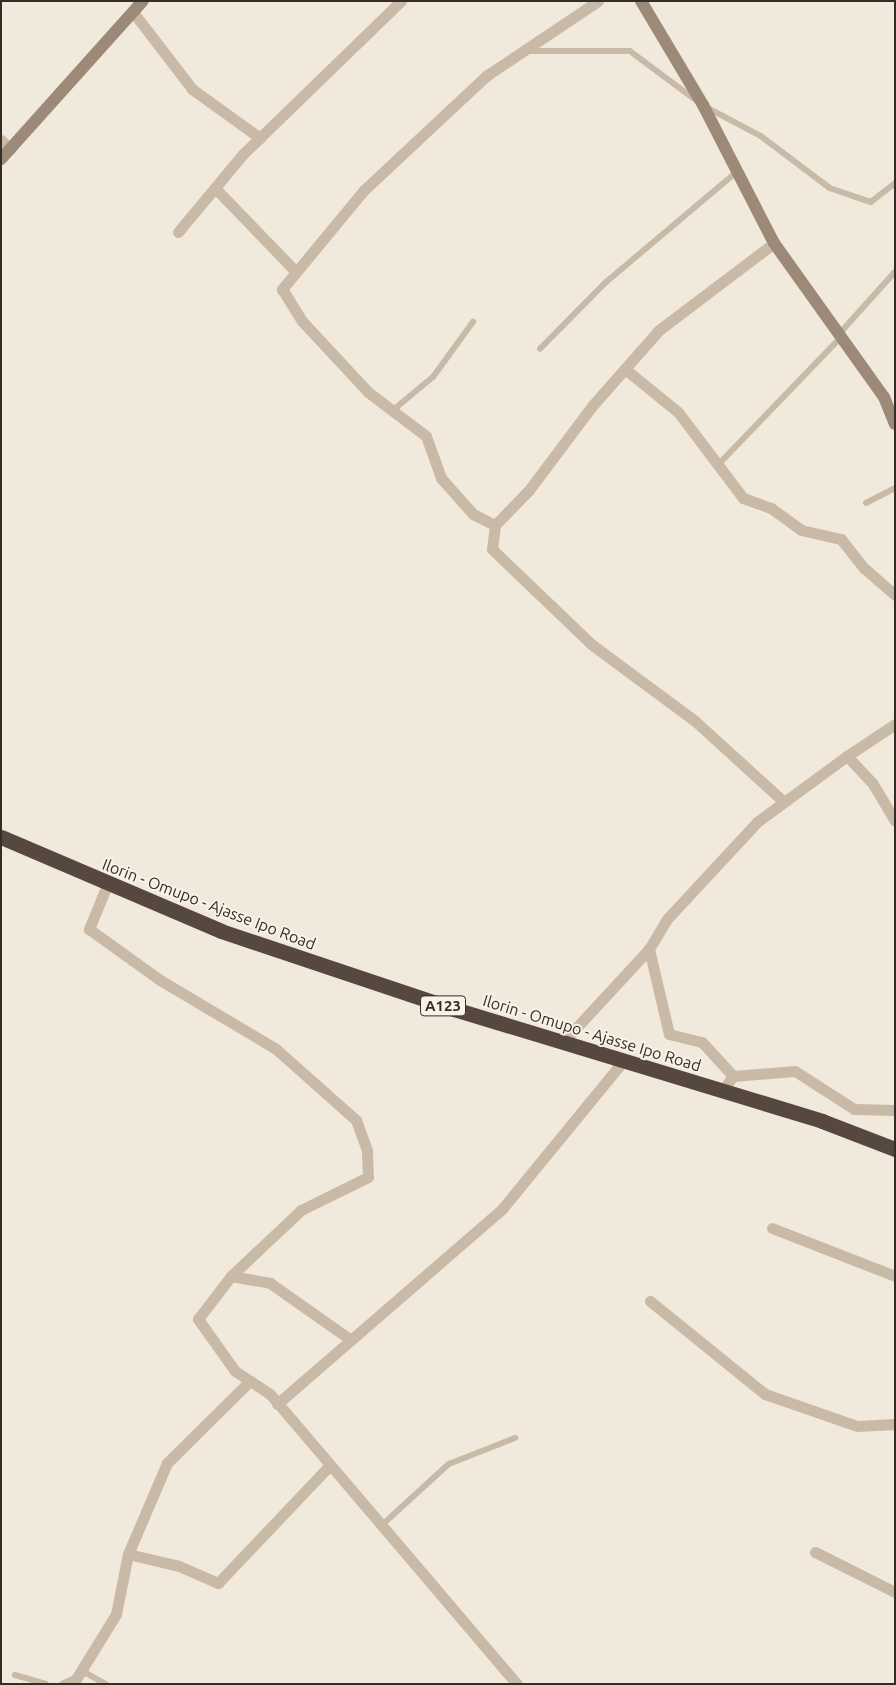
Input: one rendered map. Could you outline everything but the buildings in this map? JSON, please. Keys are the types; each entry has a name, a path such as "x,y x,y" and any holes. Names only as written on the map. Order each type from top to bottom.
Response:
{"highway":[{"name":"Ilorin - Omupo - Ajasse Ipo Road","path":"1,837 107,885 307,961 722,1091 895,1149"}],"street":[{"path":"1,159 6,144 143,1"},
{"path":"178,232 260,138 400,1"},
{"path":"494,525 473,514 441,478 426,436 368,392 302,321 282,289 364,190 486,76 598,1"},
{"path":"641,1 703,105 774,242 884,397 895,424"},
{"path":"133,12 192,89 260,138"},
{"path":"215,188 296,272"},
{"path":"774,242 659,330 625,369 529,490 494,525 492,549 591,644 694,721 784,802"},
{"path":"625,369 678,412 743,498 771,508 801,530 841,539 864,568 895,595"},
{"path":"563,1042 648,950 667,918 757,822 847,756 895,724"},
{"path":"847,756 873,784 895,821"},
{"path":"107,885 89,929 160,980 276,1049 356,1120 367,1151 368,1178 301,1210 231,1276 198,1319 235,1371 277,1404 328,1467 517,1684"},
{"path":"648,950 669,1034 702,1042 733,1076"},
{"path":"277,1404 502,1209 623,1061"},
{"path":"722,1091 733,1076 795,1071 854,1109 895,1110"},
{"path":"772,1228 895,1276"},
{"path":"231,1276 270,1283 351,1340"},
{"path":"650,1301 765,1394 858,1426 895,1424"},
{"path":"74,1679 116,1614 128,1554 167,1462 250,1381"},
{"path":"128,1554 179,1566 218,1583 328,1467"},
{"path":"815,1552 895,1592"}],"lane":[{"path":"520,53 630,51 703,105 761,136 830,188 871,202 895,183"},
{"path":"540,349 605,283 738,171"},
{"path":"718,466 841,334 895,272"},
{"path":"392,411 433,377 473,322"},
{"path":"866,503 895,488"},
{"path":"381,1526 449,1464 515,1438"},
{"path":"62,1684 86,1673 106,1684"},
{"path":"15,1675 46,1684"}]}
